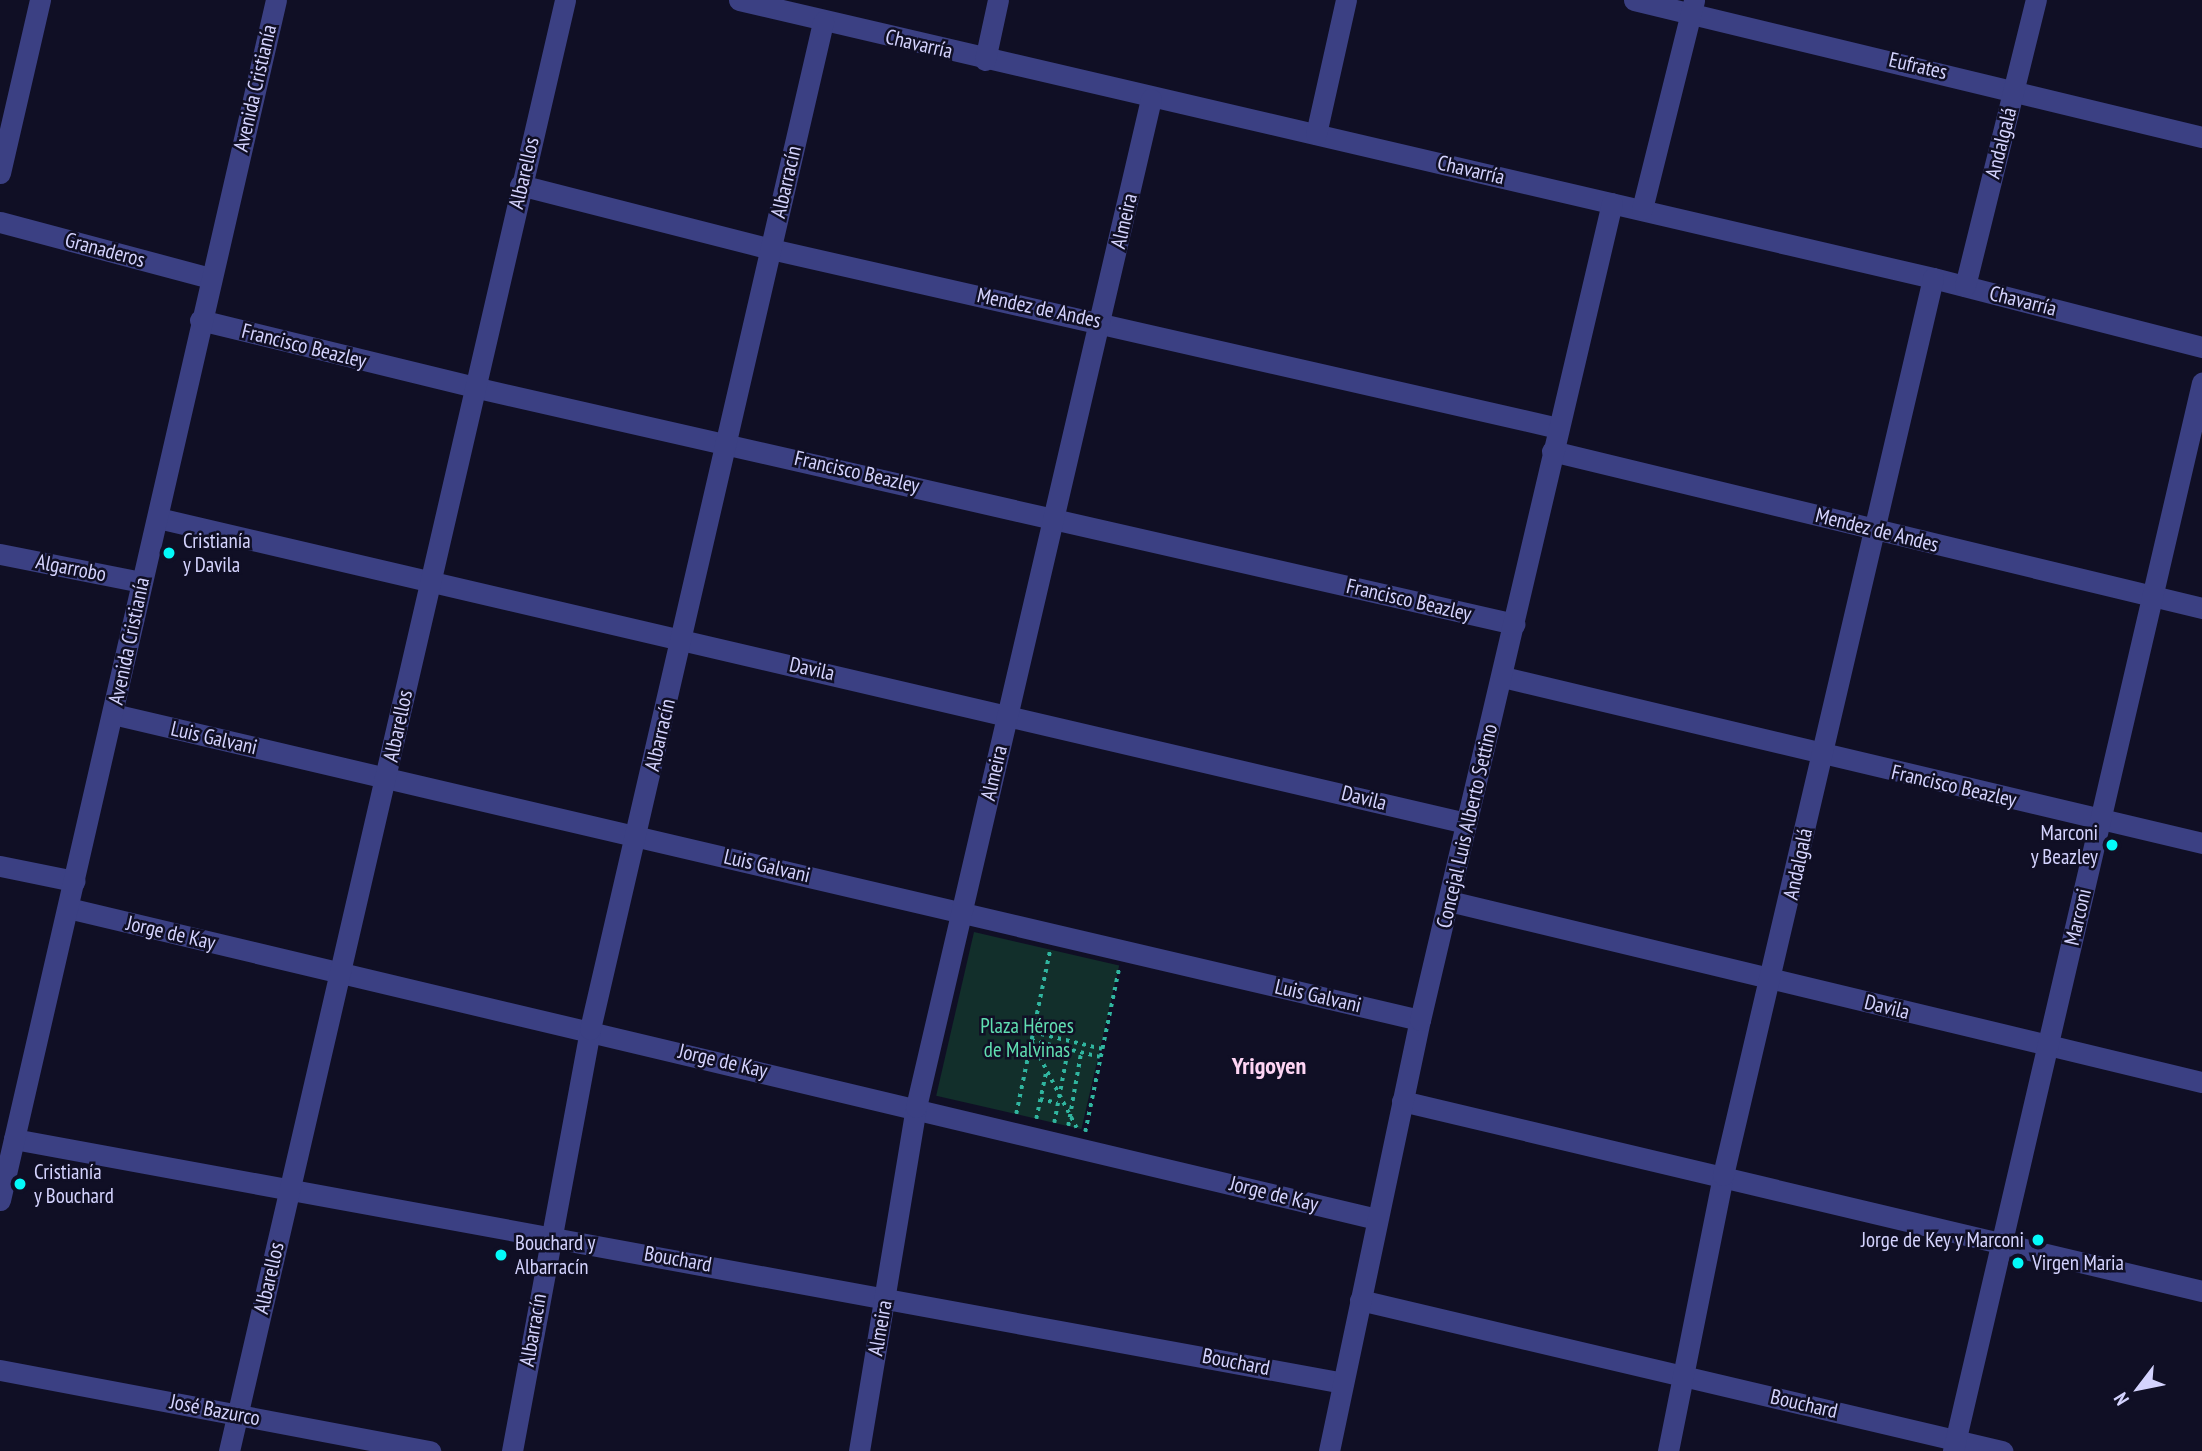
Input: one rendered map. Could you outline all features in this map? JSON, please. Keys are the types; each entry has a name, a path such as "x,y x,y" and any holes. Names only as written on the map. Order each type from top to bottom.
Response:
{"street":[{"path":"0,173 40,0"},
{"name":"Avenida Cristianía","path":"0,1200 11,1126 68,908 141,582 158,518 200,320 276,0"},
{"name":"Albarellos","path":"229,1451 430,580 478,388 520,185 565,0"},
{"name":"Chavarría","path":"740,0 1151,99 1316,134 1933,278 2202,347"},
{"path":"985,60 998,0"},
{"path":"1316,134 1346,0"},
{"name":"Eufrates","path":"1634,0 1692,7 2202,136"},
{"name":"Andalgalá","path":"1965,286 2036,0"},
{"path":"1642,209 1692,7"},
{"name":"Albarracín","path":"512,1451 549,1237 590,1029 823,22"},
{"name":"Almeira","path":"859,1451 916,1107 1102,322 1151,99"},
{"name":"Mendez de Andes","path":"520,185 771,249 1102,322 1558,428"},
{"name":"Concejal Luis Alberto Settino","path":"1329,1451 1420,1020 1503,677 1552,451 1612,203"},
{"name":"Granaderos","path":"0,222 210,278"},
{"name":"Andalgalá","path":"1668,1451 1681,1375 1723,1175 1773,979 1821,754 1933,278"},
{"name":"Francisco Beazley","path":"200,320 478,388 1054,517 1514,624"},
{"name":"Marconi","path":"1954,1446 2049,1047 2149,596 2202,383"},
{"name":"Mendez de Andes","path":"1552,451 2202,608"},
{"name":"Davila","path":"158,518 1008,713 1466,823"},
{"name":"Algarrobo","path":"0,554 141,582"},
{"name":"Francisco Beazley","path":"1503,677 2202,843"},
{"name":"Luis Galvani","path":"113,714 1420,1020"},
{"path":"0,866 74,881"},
{"name":"Davila","path":"1449,901 2202,1082"},
{"name":"Jorge de Kay","path":"68,908 590,1029 1376,1219"},
{"path":"1402,1101 1723,1175 2002,1245 2202,1291"},
{"name":"Bouchard","path":"11,1126 289,1191 886,1296 1343,1383"},
{"name":"Bouchard","path":"1360,1300 1681,1375 1954,1446 2002,1451"},
{"name":"José Bazurco","path":"0,1370 430,1451"}],"path":[{"path":"1040,1136 1031,1040 1053,934"},
{"path":"1031,1040 1083,1141 1122,951"},
{"path":"1033,1031 1102,1049"},
{"path":"1031,1040 1100,1057"},
{"path":"1040,1136 1058,1103 1068,1049"},
{"path":"1040,1136 1070,1116 1081,1052"},
{"path":"1040,1136 1040,1099 1046,1070"},
{"path":"1040,1099 1058,1103"}],"green space":[{"name":"Plaza Héroes de Malvinas","path":"974,932 1119,966 1081,1129 936,1096"}],"place":[{"name":"Cristianía y Davila","path":"169,553"},
{"name":"Marconi y Beazley","path":"2112,845"},
{"name":"Cristianía y Bouchard","path":"20,1184"},
{"name":"Jorge de Key y Marconi","path":"2038,1240"},
{"name":"Bouchard y Albarracín","path":"501,1255"},
{"name":"Virgen Maria","path":"2018,1263"}],"district":[{"name":"Yrigoyen","path":"1269,1066"}]}
